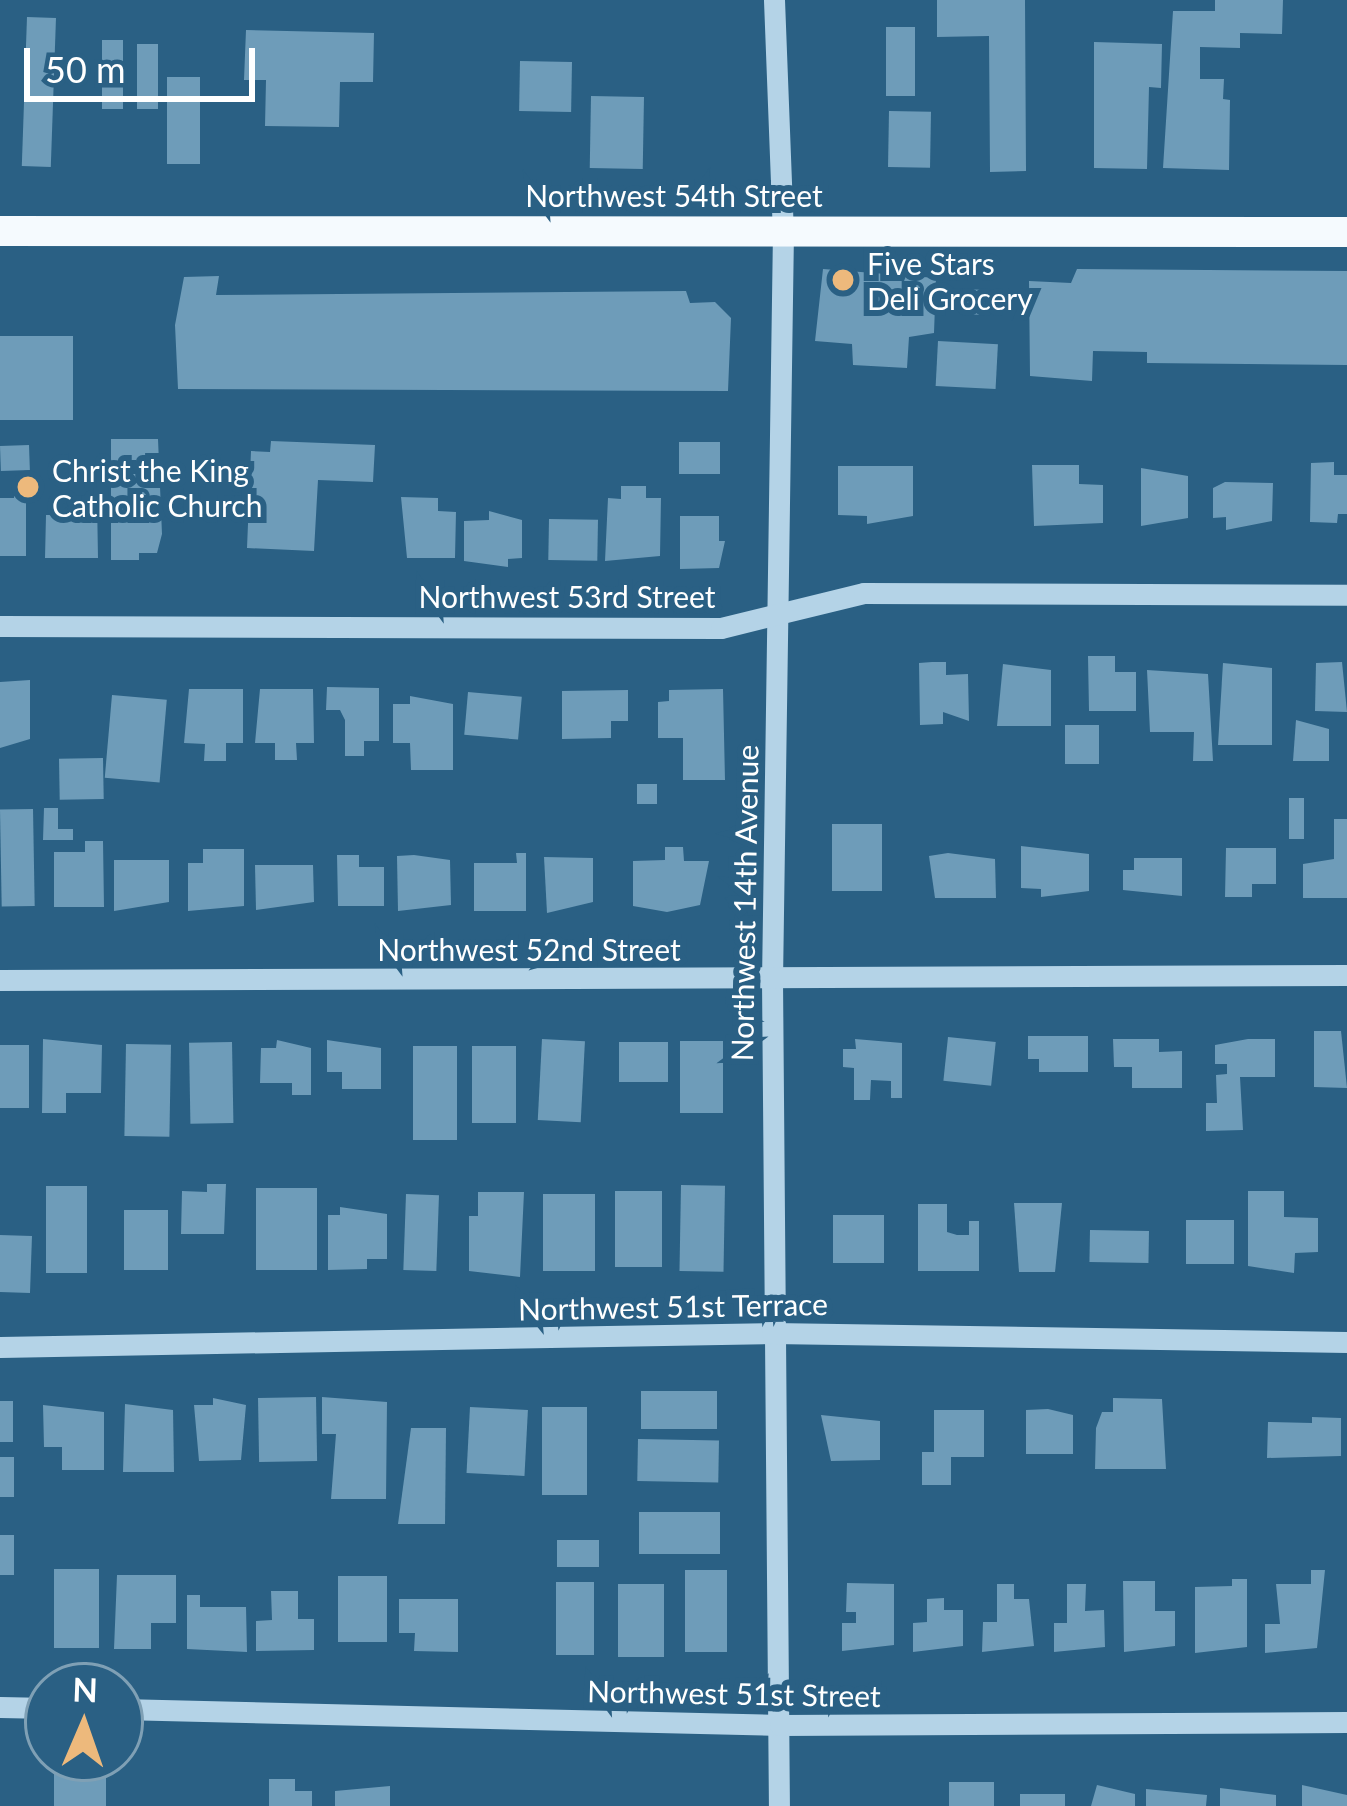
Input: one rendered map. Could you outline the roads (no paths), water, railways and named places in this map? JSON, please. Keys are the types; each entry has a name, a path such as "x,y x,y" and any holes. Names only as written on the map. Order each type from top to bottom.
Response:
{"main road":[{"name":"Northwest 54th Street","path":"0,230 1347,232"}],"street":[{"name":"Northwest 14th Avenue","path":"774,0 783,232 772,979 779,1806"},
{"name":"Northwest 53rd Street","path":"0,626 721,628 778,610 864,593 1347,596"},
{"name":"Northwest 52nd Street","path":"0,980 1347,975"},
{"name":"Northwest 51st Terrace","path":"0,1348 772,1333 1347,1342"},
{"name":"Northwest 51st Street","path":"144,1710 780,1725 1347,1722"}],"place":[{"name":"Five Stars Deli Grocery","path":"843,280"},
{"name":"Christ the King Catholic Church","path":"28,487"}]}
